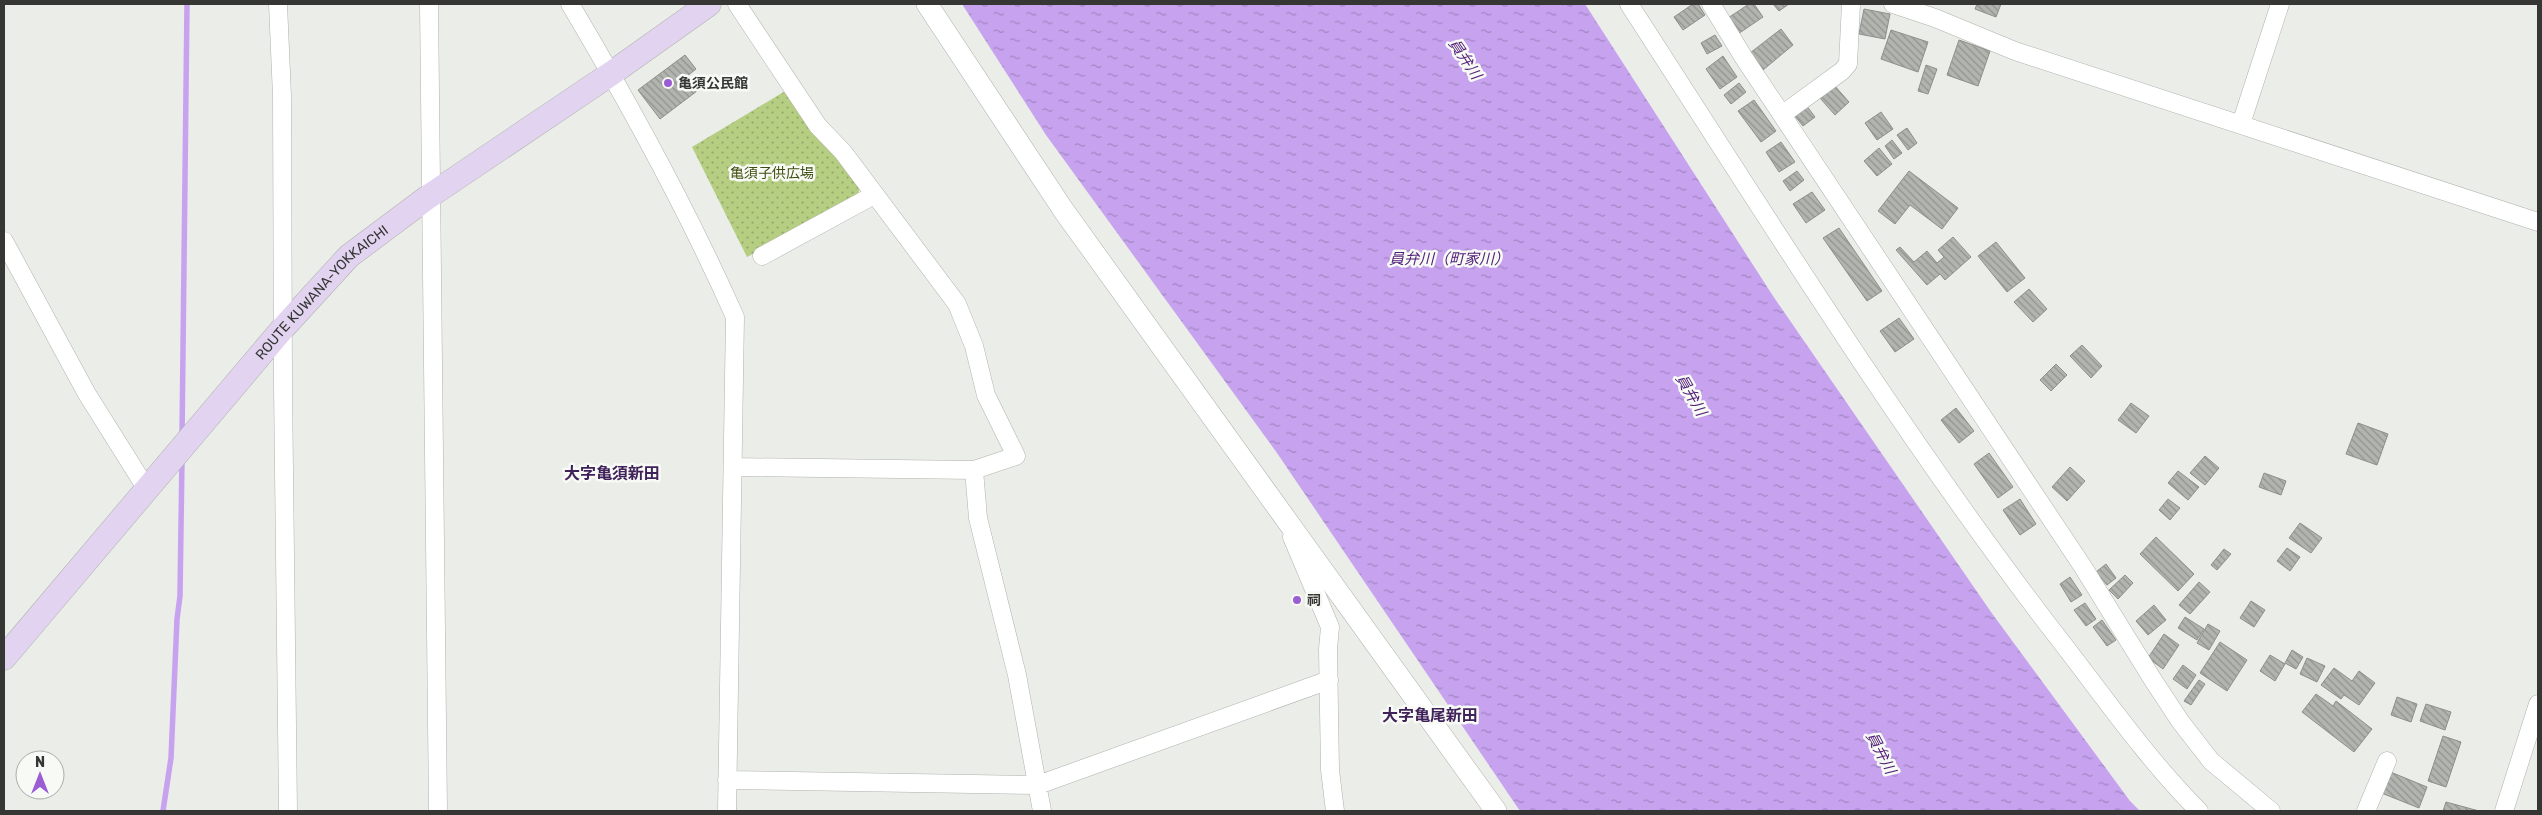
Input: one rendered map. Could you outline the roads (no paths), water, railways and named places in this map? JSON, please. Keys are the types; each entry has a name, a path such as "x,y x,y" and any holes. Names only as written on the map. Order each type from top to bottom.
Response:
{"main road":[{"name":"ROUTE KUWANA-YOKKAICHI","path":"4,658 284,327 350,256 431,195 612,73 709,4"}],"street":[{"path":"278,4 282,96 288,811"},
{"path":"429,4 438,811"},
{"path":"570,4 612,73 712,265 735,317 726,811"},
{"path":"733,467 974,470 1016,456 986,395 974,346 957,304 843,152 818,126 737,4"},
{"path":"927,4 1064,211 1496,811"},
{"path":"1629,4 1833,320 1988,546 2154,762 2199,811"},
{"path":"1712,4 1744,58 2083,567 2180,721 2211,761 2271,811"},
{"path":"1783,114 1821,88 1848,64 1851,4"},
{"path":"1893,4 1935,18 2015,51 2538,222"},
{"path":"2241,124 2280,4"},
{"path":"762,256 874,195"},
{"path":"4,241 87,394 146,488"},
{"path":"974,470 978,518 1017,675 1042,811"},
{"path":"1285,520 1330,627 1330,770 1335,811"},
{"path":"727,780 1038,784 1330,680"},
{"path":"2504,811 2538,704"},
{"path":"2366,811 2387,761"}],"water":[{"name":"員弁川（町家川）","path":"962,4 1585,4 1773,296 1991,612 2130,801 2140,811 1520,811 1277,453 1046,135"}],"waterway":[{"path":"182,437 187,4"},
{"path":"163,811 171,758 177,619 180,596 182,458"}],"place":[{"name":"亀須公民館","path":"668,83"},
{"name":"祠","path":"1297,600"}],"district":[{"name":"大字亀須新田","path":"612,473"},
{"name":"大字亀尾新田","path":"1430,715"}],"water label":[{"name":"員弁川","path":"1465,59"},
{"name":"員弁川","path":"1691,395"},
{"name":"員弁川","path":"1881,753"}],"park label":[{"name":"亀須子供広場","path":"772,173"}]}
